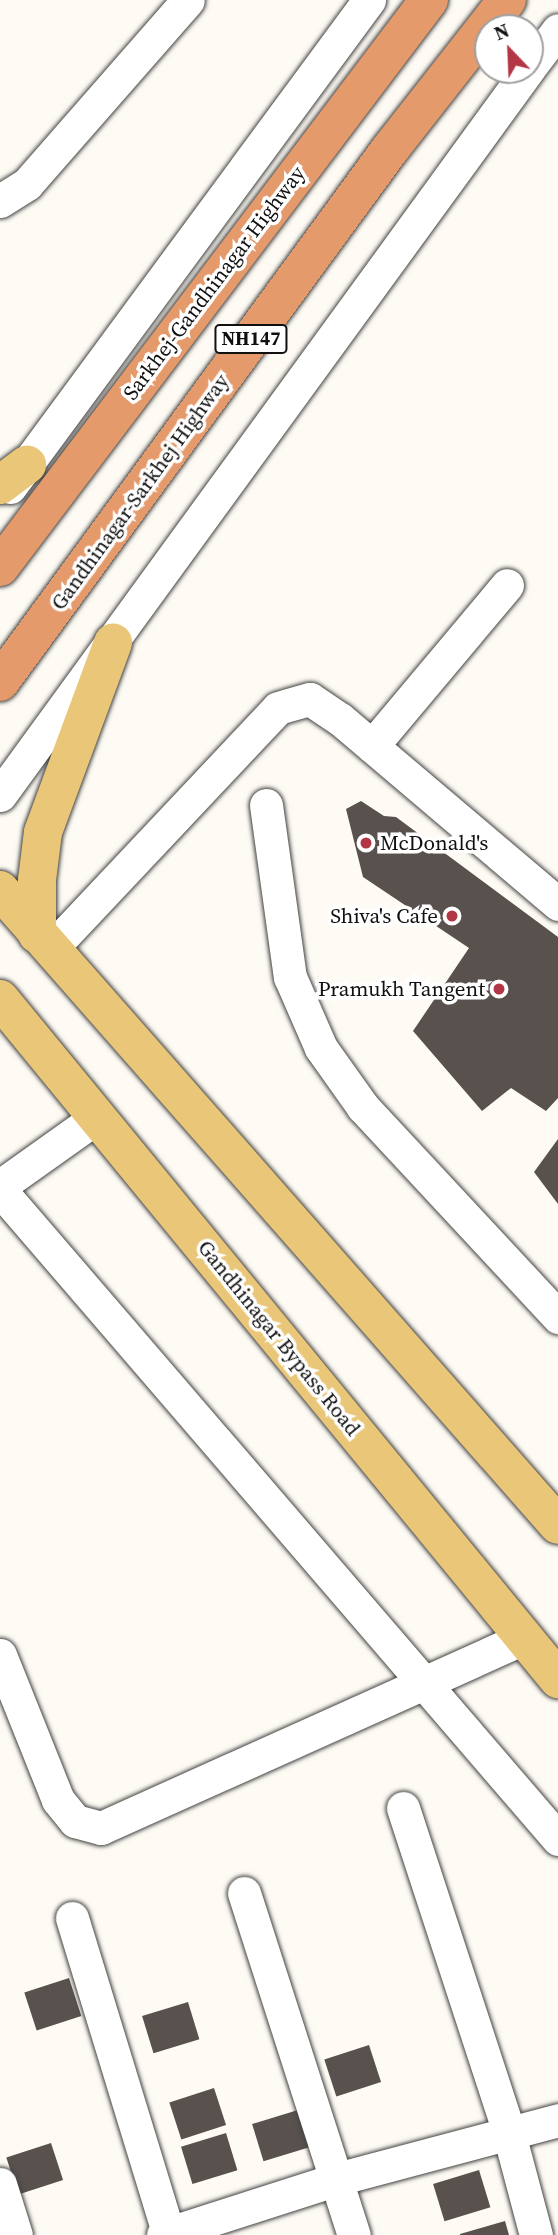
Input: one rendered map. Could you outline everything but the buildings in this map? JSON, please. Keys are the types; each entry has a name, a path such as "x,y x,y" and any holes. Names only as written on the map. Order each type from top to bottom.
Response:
{"highway":[{"name":"Sarkhej-Gandhinagar Highway","path":"0,567 429,0"},
{"name":"Gandhinagar-Sarkhej Highway","path":"0,682 391,148 507,0"}],"main road":[{"path":"44,942 37,880 43,832 113,643"},
{"path":"0,890 558,1525"},
{"name":"Gandhinagar Bypass Road","path":"0,999 558,1679"},
{"path":"0,1046 55,1067"}],"street":[{"path":"0,201 27,184 188,0"},
{"path":"0,500 13,475 369,0"},
{"path":"544,49 558,30"},
{"path":"0,795 518,84"},
{"path":"372,746 507,585"},
{"path":"44,942 278,708 310,699 372,746 558,904"},
{"path":"267,806 290,976 321,1048 363,1107 558,1317"},
{"path":"97,1117 0,1188 422,1686 558,1839"},
{"path":"0,1655 58,1800 75,1821 101,1828 524,1638"},
{"path":"403,1808 508,2130 536,2235"},
{"path":"244,1893 354,2235"},
{"path":"72,1918 167,2234 337,2179 508,2130 558,2120"},
{"path":"0,2184 16,2235"}],"place":[{"name":"McDonald's","path":"366,843"},
{"name":"Shiva's Cafe","path":"452,916"},
{"name":"Pramukh Tangent","path":"499,989"}]}
